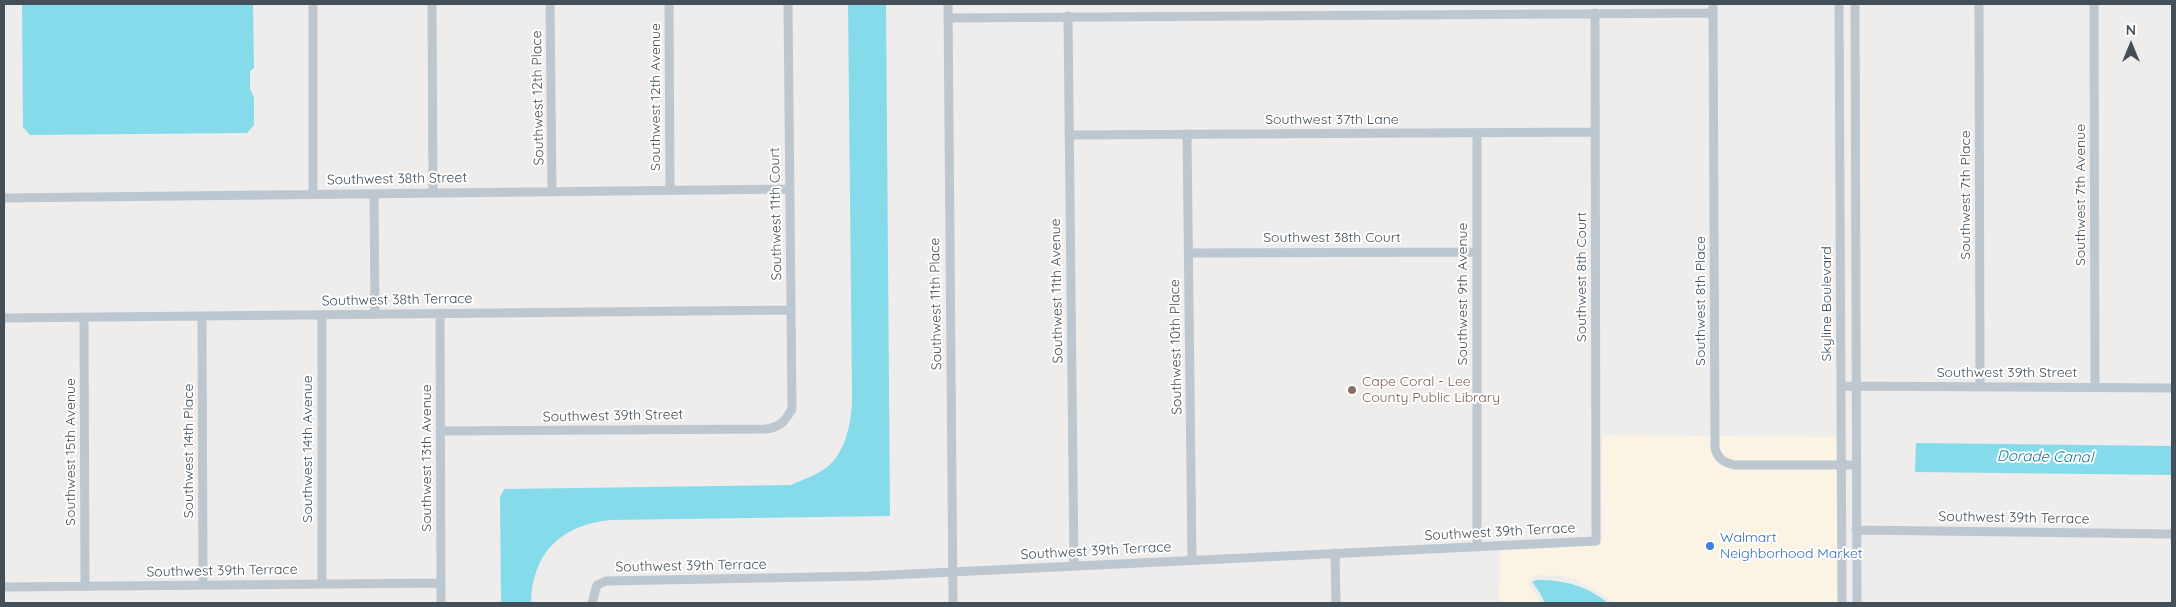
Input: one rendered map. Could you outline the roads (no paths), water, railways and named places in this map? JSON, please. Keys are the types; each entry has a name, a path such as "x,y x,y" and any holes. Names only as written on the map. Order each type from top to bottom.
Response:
{"street":[{"path":"313,4 313,194"},
{"path":"432,4 433,193"},
{"name":"Southwest 12th Place","path":"550,4 552,191"},
{"name":"Southwest 12th Avenue","path":"669,4 670,190"},
{"name":"Southwest 11th Court","path":"784,423 792,409 788,4"},
{"name":"Southwest 11th Place","path":"948,4 953,603"},
{"name":"Skyline Boulevard","path":"1839,4 1842,603"},
{"name":"Skyline Boulevard","path":"1855,4 1857,603"},
{"name":"Southwest 7th Place","path":"1979,4 1980,386"},
{"name":"Southwest 7th Avenue","path":"2094,4 2096,387"},
{"path":"948,18 1596,13 1713,9"},
{"name":"Southwest 8th Place","path":"1713,9 1715,448 1718,458 1725,463 1734,465 1857,465"},
{"name":"Southwest 8th Court","path":"1596,13 1596,541"},
{"name":"Southwest 11th Avenue","path":"1068,16 1074,566"},
{"name":"Southwest 37th Lane","path":"1069,134 1595,132"},
{"name":"Southwest 9th Avenue","path":"1477,133 1477,546"},
{"name":"Southwest 10th Place","path":"1187,134 1192,560"},
{"name":"Southwest 38th Street","path":"4,198 790,189"},
{"path":"374,194 375,314"},
{"name":"Southwest 38th Court","path":"1189,253 1476,252"},
{"name":"Southwest 38th Terrace","path":"4,318 791,310"},
{"name":"Southwest 13th Avenue","path":"440,313 441,603"},
{"name":"Southwest 14th Avenue","path":"322,315 322,584"},
{"name":"Southwest 14th Place","path":"202,317 203,585"},
{"name":"Southwest 15th Avenue","path":"84,318 85,586"},
{"name":"Southwest 39th Street","path":"1841,386 2172,388"},
{"name":"Southwest 39th Street","path":"440,431 766,429 775,428 784,423"},
{"name":"Southwest 39th Terrace","path":"1856,530 2172,534"},
{"name":"Southwest 39th Terrace","path":"592,603 592,598 598,585 606,581 869,576 1596,541"},
{"path":"1335,553 1336,603"},
{"name":"Southwest 39th Terrace","path":"4,587 441,583"}],"water":[{"path":"22,4 253,4 254,68 250,71 250,89 254,98 254,125 247,133 30,135 23,127"},
{"path":"848,4 886,4 890,516 610,520 593,523 564,535 544,556 537,570 531,603 501,603 500,497 504,489 791,485 826,468 839,453 847,434 852,395"},
{"name":"Dorade Canal","path":"1916,443 2172,446 2172,475 1915,472"},
{"path":"1536,580 1556,581 1574,585 1591,592 1608,603 1545,603 1532,582"}],"place":[{"name":"Cape Coral - Lee County Public Library","path":"1352,390"},
{"name":"Walmart Neighborhood Market","path":"1710,546"}]}
